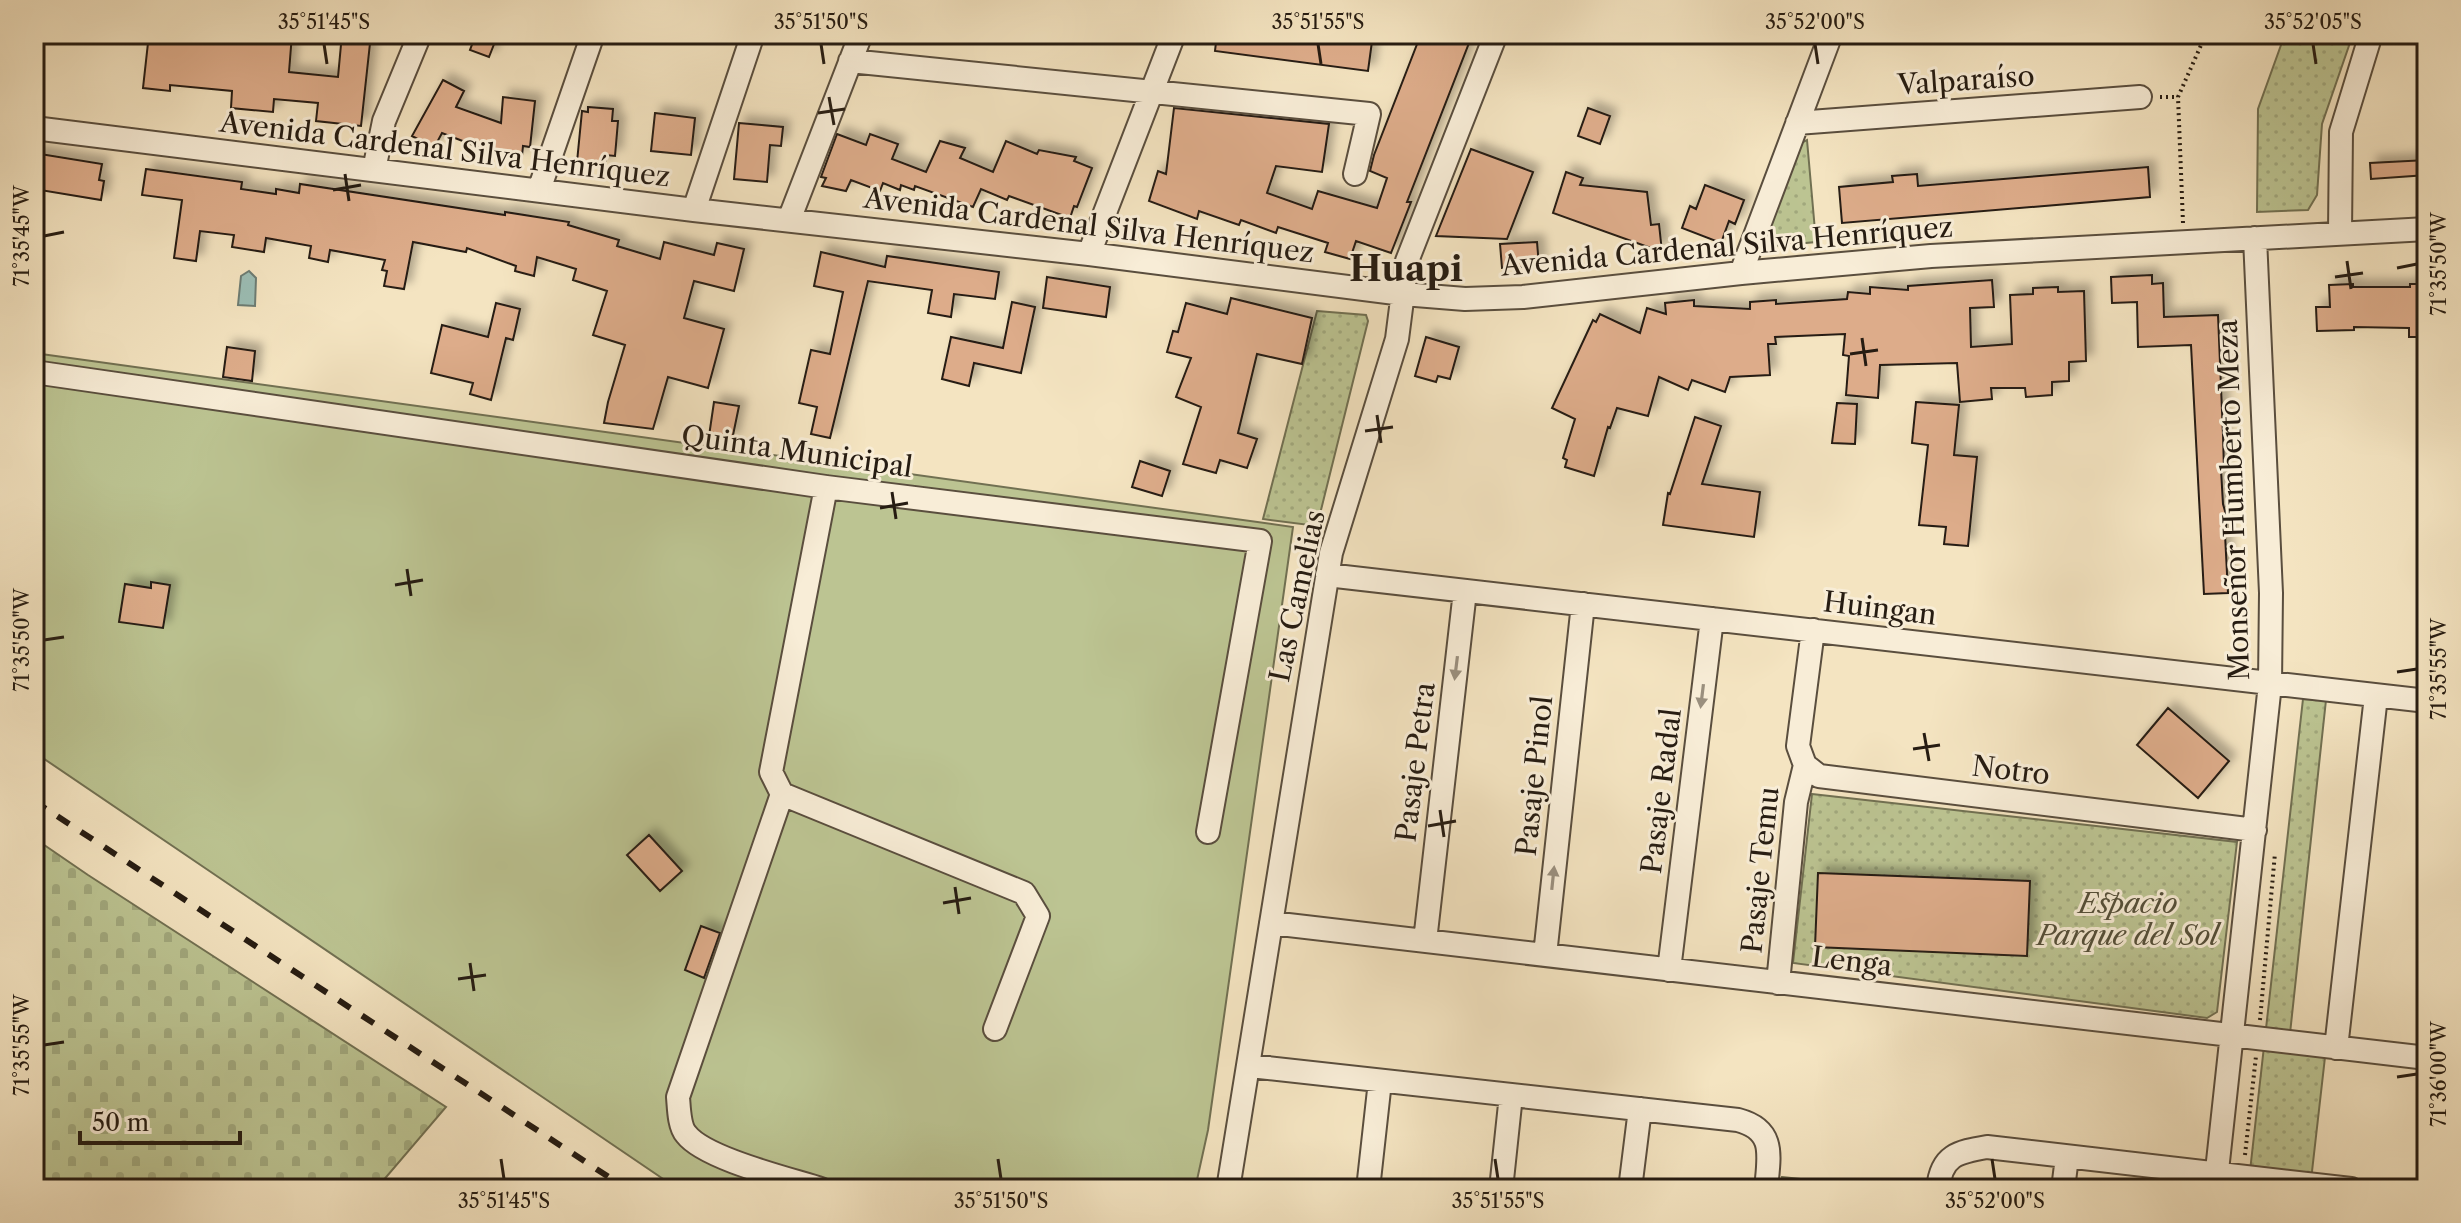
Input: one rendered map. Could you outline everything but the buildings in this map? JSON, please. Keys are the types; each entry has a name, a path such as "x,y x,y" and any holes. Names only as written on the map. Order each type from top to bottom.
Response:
{"street":[{"path":"374,170 384,121 420,34"},
{"path":"539,190 593,34"},
{"path":"694,210 753,34"},
{"path":"789,220 861,34"},
{"path":"1089,254 1174,34"},
{"name":"Las Camelias","path":"1228,1189 1327,575 1395,348 1407,261 1496,34"},
{"path":"1741,273 1831,34"},
{"path":"2340,233 2341,132 2371,34"},
{"path":"850,61 1369,114 1355,174"},
{"name":"Valparaíso","path":"1797,123 2140,97"},
{"name":"Avenida Cardenal Silva Henríquez","path":"34,128 694,210 1465,299 1523,297 1931,256 2427,229"},
{"name":"Monseñor Humberto Meza","path":"2216,1182 2270,684 2271,593 2255,238"},
{"name":"Quinta Municipal","path":"34,372 826,487 1260,541 1208,832"},
{"path":"826,487 771,772 782,794 1024,893 1038,916 995,1029"},
{"name":"Huingan","path":"1327,575 2427,701"},
{"name":"Pasaje Petra","path":"1425,941 1465,591"},
{"name":"Pasaje Pinol","path":"1545,955 1583,604"},
{"name":"Pasaje Radal","path":"1669,970 1712,619"},
{"path":"1805,765 1798,746 1813,630"},
{"path":"2336,1048 2376,696"},
{"name":"Notro","path":"1805,765 1811,772 1828,778 2255,830"},
{"name":"Pasaje Temu","path":"1778,983 1796,802 1805,765"},
{"path":"782,794 678,1097 686,1134 715,1154 821,1189"},
{"name":"Lenga","path":"1271,923 2427,1058"},
{"path":"1250,1066 1738,1120 1752,1124 1765,1135 1769,1155 1766,1189"},
{"path":"1368,1189 1380,1081"},
{"path":"1501,1189 1511,1095"},
{"path":"1630,1189 1640,1109"},
{"path":"1938,1189 1946,1163 1957,1152 1987,1147 2216,1182 2351,1189"},
{"path":"2063,1189 2067,1157"}],"path":[{"path":"2184,241 2178,97 2206,34"}],"green space":[{"path":"2285,34 2353,34 2322,124 2317,195 2308,210 2257,212 2258,109"},
{"path":"1807,140 1816,242 1772,246 1766,238 1801,143"},
{"path":"1317,311 1366,315 1368,321 1317,526 1263,519"},
{"path":"34,353 1293,527 1208,1130 1195,1189 678,1189 34,752"},
{"path":"2303,699 2326,700 2288,1052 2325,1057 2310,1189 2248,1189"},
{"name":"Espacio Parque del Sol","path":"1812,794 2237,842 2217,1012 2207,1018 1793,963"},
{"path":"34,838 446,1107 376,1189 167,1189 34,1182"},
{"path":"1782,1177 1894,1189 1781,1189"}],"water":[{"path":"249,271 256,278 255,306 238,305 241,276"}],"railway":[{"path":"34,801 627,1189"}],"district":[{"name":"Huapi","path":"1406,268"}]}
